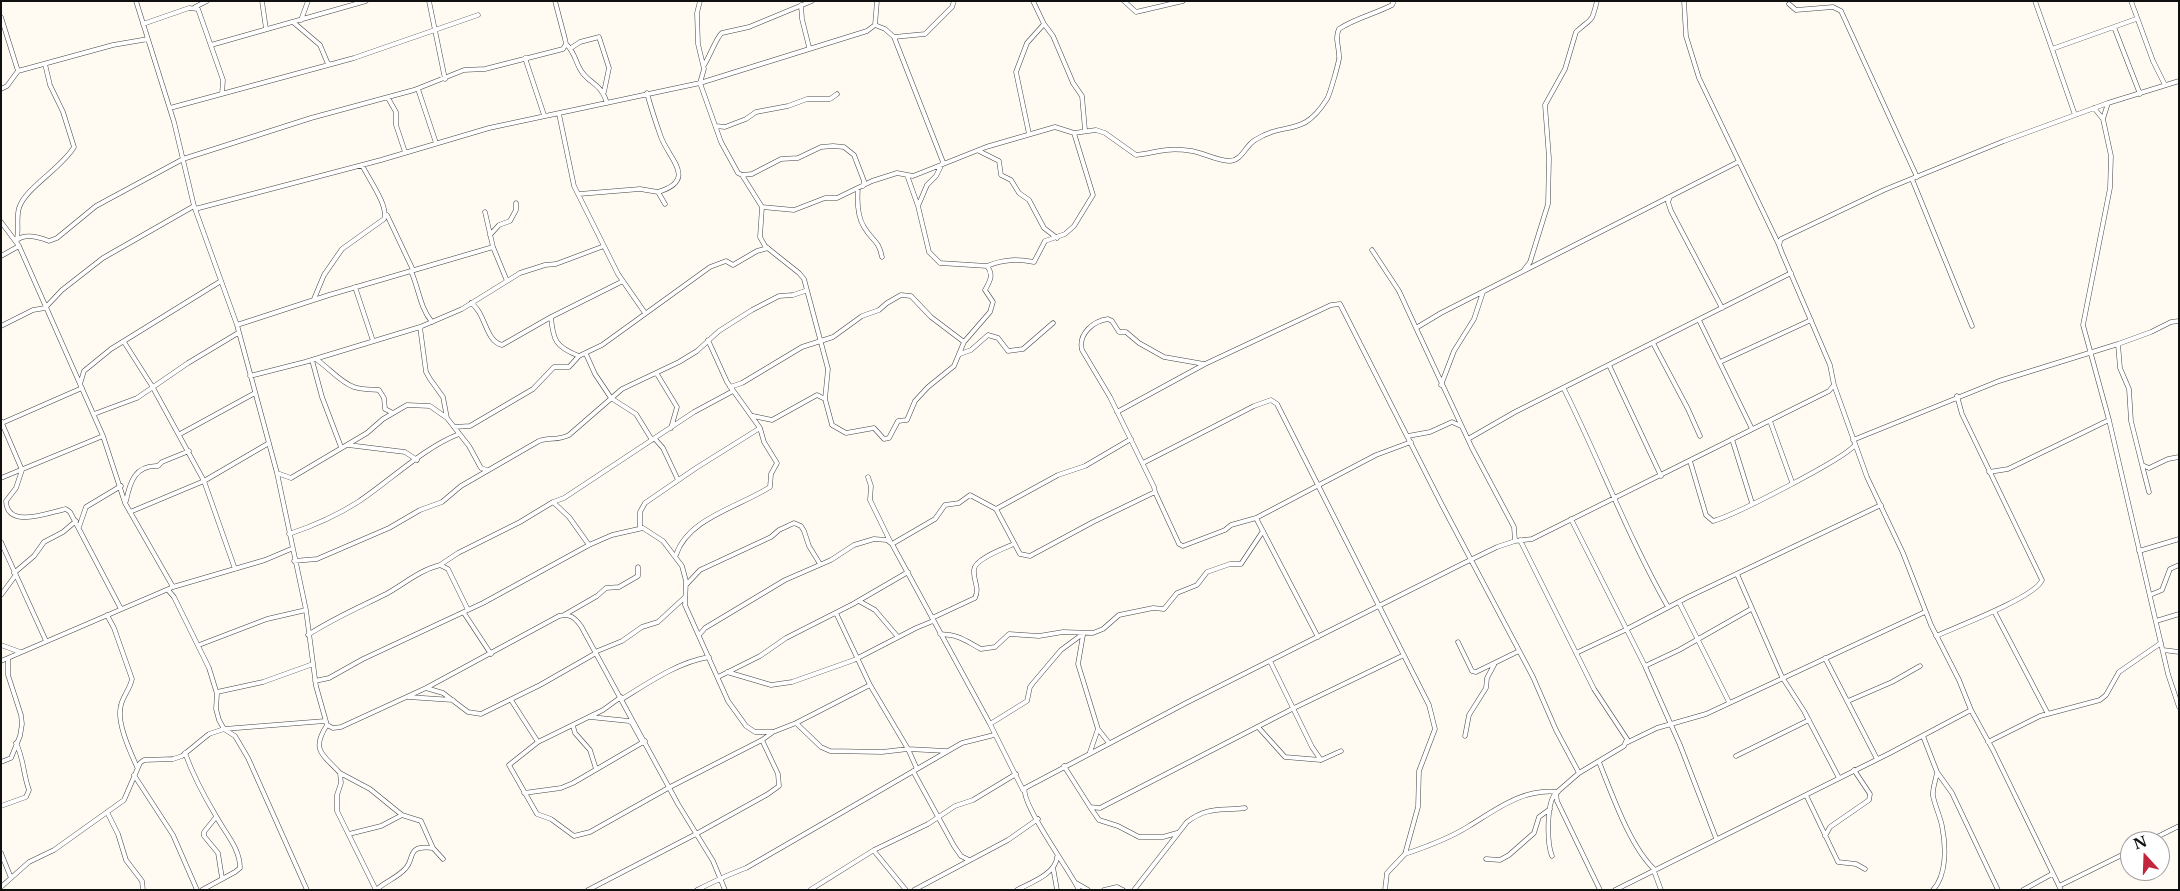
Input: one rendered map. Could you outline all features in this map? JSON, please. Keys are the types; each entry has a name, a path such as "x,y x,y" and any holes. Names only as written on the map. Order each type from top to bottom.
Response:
{"street":[{"path":"136,1 170,108 194,208 237,325 277,473 291,549 306,610 315,681 326,723 321,734 319,748 322,757 340,773 370,789 402,815 417,818 421,821 433,848 443,859"},
{"path":"143,24 195,7 207,1"},
{"path":"262,1 266,29"},
{"path":"301,20 308,1"},
{"path":"212,45 366,1"},
{"path":"429,1 434,31 446,79"},
{"path":"555,1 566,44 571,48 580,70 604,92"},
{"path":"700,1 697,13 698,44 704,65"},
{"path":"812,1 749,27 718,35 711,54 704,65 700,83 735,169 742,175 762,208 763,219 759,231 760,237 768,248 800,273 804,279 805,291 828,369 825,399 828,418 832,425 838,430 846,432 874,428 884,439 889,438 898,421 907,420 915,401 928,387 954,366 964,342 990,312 993,300 985,290 992,278 991,270 987,266"},
{"path":"876,25 877,1"},
{"path":"894,38 926,34 952,8 954,1"},
{"path":"1034,1 1044,24 1053,36 1070,77 1082,96 1085,130"},
{"path":"1124,1 1136,12 1183,1"},
{"path":"762,208 794,210 825,198 836,198 897,173 907,175 924,172 943,162 1055,126 1074,133 1096,130 1104,133 1136,155 1164,148 1204,154 1227,161 1234,160 1242,155 1252,142 1268,132 1299,127 1308,122 1327,99 1332,89 1339,59 1338,29 1367,15 1386,9 1394,1"},
{"path":"1523,272 1530,262 1548,204 1549,158 1545,105 1565,69 1576,32 1590,23 1594,16 1596,1"},
{"path":"1684,1 1686,36 1699,78 1779,245 1811,320 1830,365 1834,385 1853,440 1925,612 2052,874 2060,888 2120,856"},
{"path":"2036,1 2075,115"},
{"path":"2131,1 2153,61 2165,85"},
{"path":"1790,4 1796,10 1833,7 1841,11 1914,178 1972,326"},
{"path":"801,6 802,19 810,47"},
{"path":"195,7 202,16 212,45 222,80 222,94"},
{"path":"170,108 328,64 478,16"},
{"path":"1,17 18,71"},
{"path":"2052,49 2136,18"},
{"path":"293,22 320,45 328,64"},
{"path":"1029,134 1016,72 1027,43 1044,24"},
{"path":"1,326 33,310 45,308 62,290 103,258 194,208 362,165 436,143 544,115 559,114 647,93 700,83 866,31 876,25 885,28 894,38 943,162 936,176 927,186 918,206"},
{"path":"2114,27 2140,94"},
{"path":"571,48 580,42 599,36 609,68 604,92 607,103"},
{"path":"1,89 7,86 18,71 112,45 148,39"},
{"path":"16,241 26,237 50,241 96,206 183,159 311,118 418,89 464,70 485,69 563,49 566,44"},
{"path":"525,58 544,115"},
{"path":"16,241 20,224 19,208 23,201 74,147 63,112 50,84 45,64"},
{"path":"1779,245 1785,236 2004,140 2108,103 2179,81"},
{"path":"418,89 436,143"},
{"path":"579,194 640,189 658,192 672,186 678,178 679,169 661,137 647,93"},
{"path":"716,126 726,127 756,112 788,106 807,99 830,99 838,94"},
{"path":"388,98 396,112 396,125 405,152"},
{"path":"2103,119 2108,103"},
{"path":"2094,108 2103,119 2111,160 2110,188 2083,325 2109,420 2161,643 2179,707"},
{"path":"559,114 574,186 623,281 645,313"},
{"path":"907,175 918,206 926,243 935,260 974,267 987,266 1008,259 1028,259 1034,262 1045,241 1057,238 1074,226 1093,195 1074,133"},
{"path":"742,175 752,174 781,159 798,158 821,147 833,146 844,147 854,155 864,181 863,186"},
{"path":"979,150 999,161 1001,175 1011,180 1019,193 1029,200 1044,228 1057,238"},
{"path":"1416,328 1419,324 1738,162"},
{"path":"362,165 412,271 420,291 424,311 432,322"},
{"path":"858,188 857,202 861,222 868,233 878,242 882,257"},
{"path":"658,192 665,204"},
{"path":"1670,197 1668,202 1671,211 1722,308"},
{"path":"490,235 499,225 510,221 516,210 516,203"},
{"path":"485,212 493,247 507,281"},
{"path":"314,299 324,275 342,249 384,219 386,213"},
{"path":"1,222 19,246 45,308 94,414 121,486 125,503 199,645 217,692 216,709 219,720 224,729 235,736 248,758 307,890"},
{"path":"1,256 19,246"},
{"path":"250,376 314,360 420,328 471,303 520,273 545,265 556,264 604,246"},
{"path":"237,325 314,299 493,247"},
{"path":"454,426 470,426 497,408 533,389 554,367 569,367 579,356 586,354 710,267 726,261 734,265 757,251 768,248"},
{"path":"1372,250 1399,291 1441,385 1514,527 1515,541"},
{"path":"1468,439 1791,273"},
{"path":"81,386 84,371 93,362 221,281"},
{"path":"471,303 480,310 493,340 502,345 551,317 623,281"},
{"path":"355,287 374,341"},
{"path":"294,561 317,559 389,528 420,510 442,502 454,490 539,441 546,439 558,440 569,435 612,398 636,381 657,374 697,351 708,340 736,320 779,296 805,291"},
{"path":"1441,385 1454,351 1474,319 1483,292"},
{"path":"308,635 326,623 387,593 418,574 440,565 553,502 564,498 694,412 790,354 838,334 867,314 879,310 894,297 907,294 931,317 964,342"},
{"path":"1117,412 1205,364 1330,305 1340,304 1519,651 1579,773"},
{"path":"551,317 554,340 559,346 579,356"},
{"path":"1,319 7,322"},
{"path":"1205,364 1164,357 1152,348 1139,343 1126,332 1119,332 1112,321 1101,320 1085,333 1080,342 1082,350 1143,463 1179,544 1183,546 1225,530 1231,525 1256,518 1376,456 1411,442"},
{"path":"1699,320 1752,429"},
{"path":"1720,362 1811,320"},
{"path":"1853,440 1958,396 2089,351 2118,344 2151,332 2171,322 2179,321"},
{"path":"960,354 971,350 988,335 998,338 1008,351 1023,350 1054,324"},
{"path":"420,328 426,372 443,397 447,418"},
{"path":"94,414 137,398 152,386 238,333"},
{"path":"676,555 685,536 721,513 770,487 772,474 777,463 764,442 760,428 732,389 708,340"},
{"path":"124,342 189,450 204,482 236,568"},
{"path":"1653,344 1688,409 1700,436"},
{"path":"2118,344 2120,368 2129,389 2131,421 2149,492"},
{"path":"586,354 595,374 612,398 636,414 654,440 663,448 678,480"},
{"path":"314,360 328,366 345,383 382,393 385,409 394,414"},
{"path":"314,360 322,397 340,447"},
{"path":"1609,365 1661,476"},
{"path":"657,374 677,407 671,428"},
{"path":"1023,790 1090,752 1472,559 1515,541 1532,539 1829,391 1834,385"},
{"path":"81,386 2,422 22,470 16,488 6,501 12,514 28,518 66,509 76,521 121,609"},
{"path":"1564,388 1606,478 1633,542 1668,607"},
{"path":"180,434 255,393"},
{"path":"752,416 772,420 817,395 825,399"},
{"path":"1936,636 1994,611 2037,588 2042,580 1962,414 1958,396"},
{"path":"1143,463 1254,406 1271,400 1277,404 1429,705 1435,729 1419,771 1420,799 1405,854"},
{"path":"277,473 291,478 340,447 368,433 384,419 411,404 427,405 447,418 469,446 481,468 487,470"},
{"path":"1989,472 2008,469 2109,420"},
{"path":"1770,421 1792,482"},
{"path":"1408,436 1430,432 1452,422 1462,427"},
{"path":"640,528 640,512 645,504 678,480 760,428"},
{"path":"288,534 322,521 356,503 449,438 459,434"},
{"path":"1,478 103,436"},
{"path":"996,508 1058,475 1085,466 1131,439"},
{"path":"1732,439 1752,503"},
{"path":"130,512 204,482 269,443"},
{"path":"346,444 405,452 417,460"},
{"path":"1690,461 1708,519 1718,520 1836,460 1850,452 1855,445"},
{"path":"125,503 132,478 136,472 146,467 158,466 162,462 189,450"},
{"path":"2142,465 2149,468 2168,459 2179,458"},
{"path":"868,476 871,486 870,500 891,543 990,724 994,735 1016,774 1025,797 1079,890"},
{"path":"79,527 86,507 121,486"},
{"path":"700,634 705,628 785,580 874,538 891,543 936,519 945,506 959,503 970,495 996,508 1020,554 1030,556 1092,522 1155,492"},
{"path":"553,502 569,517 589,545"},
{"path":"1576,653 1881,505"},
{"path":"1256,518 1318,637"},
{"path":"1571,519 1645,666 1716,838"},
{"path":"1,595 14,575 34,556 44,542 63,532 76,521"},
{"path":"686,585 700,570 794,524 801,526 809,546 820,564"},
{"path":"315,681 329,678 363,659 466,612 612,534 640,528 658,537 676,555 682,566 686,585 684,598 728,701 746,726 755,732 773,732"},
{"path":"940,634 955,635 966,639 981,649 995,647 1009,634 1039,636 1063,632 1093,633 1102,630 1119,614 1153,608 1164,609 1177,593 1197,585 1207,572 1245,561 1263,531"},
{"path":"2139,551 2179,539"},
{"path":"1520,540 1602,703 1626,735 1626,743"},
{"path":"1,542 14,575 46,641"},
{"path":"727,672 771,685 801,680 824,669 858,658 975,598 978,591 974,572 975,566 996,551 1014,544"},
{"path":"1,660 170,588 265,560 291,549"},
{"path":"440,565 448,569 466,612 491,654"},
{"path":"2150,595 2162,590 2170,569 2179,565"},
{"path":"1,887 29,862 54,850 107,812 128,794 137,767 144,760 173,759 185,753 209,734 224,729 326,723 333,728 341,727 426,688 491,654 598,596 606,588 619,587 629,582 638,576 638,567"},
{"path":"718,677 760,656 786,638 836,613 908,572"},
{"path":"1737,574 1782,677 1809,720 1839,778"},
{"path":"426,688 436,690 454,700 474,715 481,714 511,700 595,652 622,641 642,627 658,622 684,598"},
{"path":"859,600 875,610 898,637"},
{"path":"1679,602 1729,702"},
{"path":"1645,666 1697,640 1752,609"},
{"path":"199,645 267,619 306,610"},
{"path":"1994,611 2048,714"},
{"path":"1552,856 1549,849 1550,801 1579,773 1626,743 1670,724 1706,714 1925,612"},
{"path":"836,613 870,685 908,749 915,770 939,816 961,856 969,860"},
{"path":"2156,621 2179,614"},
{"path":"564,615 575,618 644,742"},
{"path":"106,616 114,628 132,679 131,686 121,703 120,713 128,748 137,767"},
{"path":"990,724 1027,701 1030,687 1042,672 1061,650 1084,634"},
{"path":"1084,634 1078,664 1098,729 1110,743"},
{"path":"1458,642 1472,671 1480,672 1519,651"},
{"path":"1988,742 2048,714 2100,700 2106,695 2119,672 2161,643"},
{"path":"1,645 21,652"},
{"path":"2163,650 2179,652"},
{"path":"1090,806 1100,808 1294,708 1404,655"},
{"path":"709,657 699,659 672,671 573,726 538,742 508,766 537,814 551,819 574,836 590,832 670,787 762,740 773,732 796,724 870,685"},
{"path":"1,762 11,758 22,724 21,715 8,675 8,658"},
{"path":"1825,658 1877,759"},
{"path":"1270,661 1312,748 1321,760"},
{"path":"217,692 263,682 313,664"},
{"path":"1465,736 1469,715 1486,688 1487,678 1494,664"},
{"path":"1848,701 1892,682 1920,666"},
{"path":"406,697 454,700"},
{"path":"511,700 538,742"},
{"path":"1615,890 1923,736 1971,710"},
{"path":"588,717 629,721 632,723 670,787 725,890"},
{"path":"1736,756 1809,720"},
{"path":"796,724 821,747 830,751 882,752 908,749 947,751"},
{"path":"573,726 575,733 590,750 596,768"},
{"path":"1258,727 1280,755 1321,760 1341,752"},
{"path":"1090,752 1098,729"},
{"path":"696,890 754,864 962,743 994,735"},
{"path":"1923,736 1937,772 1952,793 1998,890"},
{"path":"588,890 696,834 779,786 778,774 762,740"},
{"path":"524,793 561,788 573,783 644,742"},
{"path":"1,806 26,797 29,790 24,774 25,766 16,743"},
{"path":"185,753 216,817 232,840 240,863 240,868 202,890"},
{"path":"1599,762 1624,823 1646,860 1655,871 1661,890"},
{"path":"1064,766 1099,820 1118,826 1139,837 1164,837 1179,832"},
{"path":"1825,836 1830,826 1869,800 1870,794 1854,770"},
{"path":"1936,889 1942,874 1943,854 1943,828 1933,796 1937,772"},
{"path":"340,773 342,783 338,795 337,811 376,890 405,869 414,852 419,848 433,848"},
{"path":"810,890 874,851 928,824 939,816 1016,774"},
{"path":"134,775 174,836 197,890"},
{"path":"1385,890 1387,873 1405,854 1468,827 1504,803 1540,791 1557,793"},
{"path":"1557,793 1557,801 1600,890"},
{"path":"1806,795 1839,863 1856,864 1865,870"},
{"path":"1134,890 1187,822 1202,812 1245,808"},
{"path":"1486,859 1500,860 1509,855 1534,833 1539,817 1550,809"},
{"path":"107,812 118,834 126,860 142,881 143,890"},
{"path":"350,834 381,826 402,815"},
{"path":"216,817 204,832 204,836 218,854 222,878"},
{"path":"914,890 1008,840 1038,819"},
{"path":"874,851 906,890"},
{"path":"1,853 11,878"},
{"path":"1017,890 1038,879 1053,867 1058,860 1057,855"},
{"path":"1053,867 1057,890"},
{"path":"2023,890 2052,874"},
{"path":"1076,884 1088,890"},
{"path":"1104,890 1112,887 1123,890"}]}
